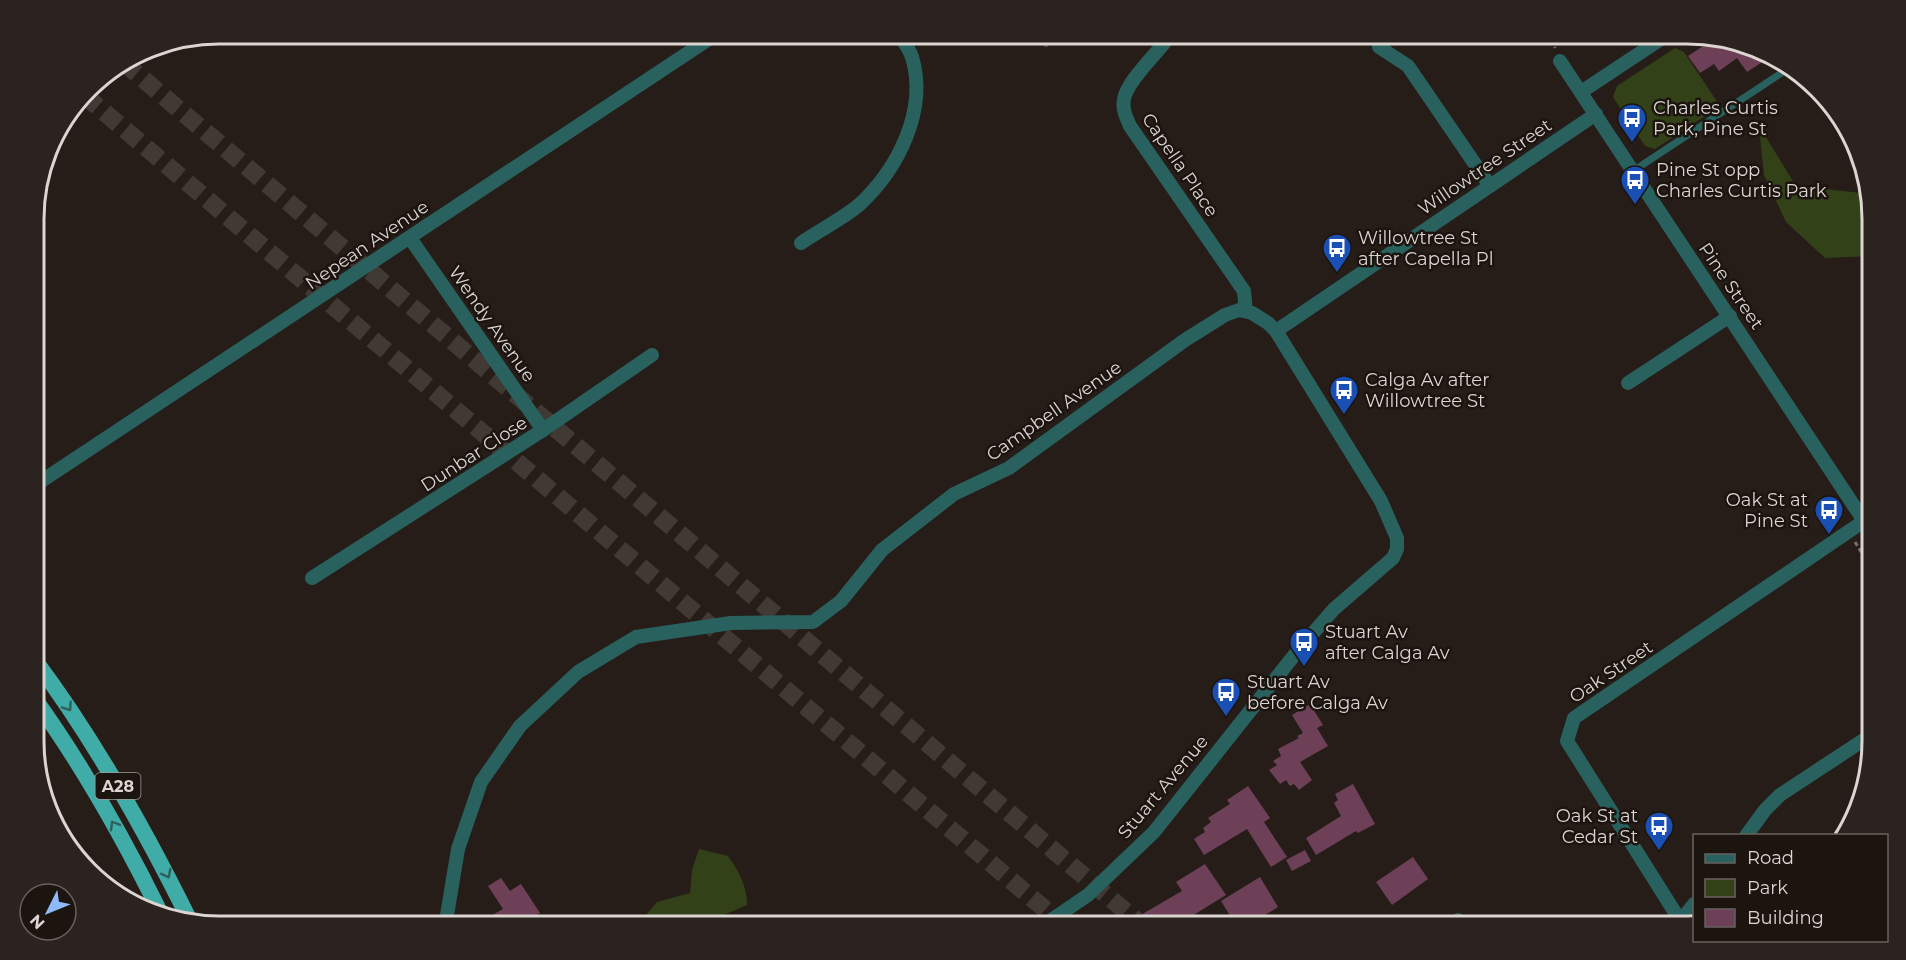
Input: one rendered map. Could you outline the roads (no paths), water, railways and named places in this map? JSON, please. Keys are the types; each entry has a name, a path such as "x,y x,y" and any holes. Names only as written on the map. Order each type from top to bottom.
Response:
{"highway":[{"name":"A28","path":"44,673 81,726 123,794 159,858 186,913"},
{"name":"A28","path":"44,713 96,793 132,855 156,905"}],"street":[{"name":"Nepean Avenue","path":"44,479 701,44"},
{"path":"801,243 856,207 871,193 895,159 907,136 914,115 917,92 916,73 911,54 905,44"},
{"name":"Capella Place","path":"1163,44 1128,88 1124,102 1125,114 1130,126 1244,291 1246,311"},
{"path":"1581,92 1653,44"},
{"path":"1379,47 1408,66 1490,186"},
{"name":"Pine Street","path":"1560,61 1862,516"},
{"name":"Willowtree Street","path":"1276,332 1596,114"},
{"name":"Wendy Avenue","path":"410,238 543,430"},
{"name":"Campbell Avenue","path":"447,916 458,849 481,782 520,726 578,672 636,637 731,623 813,622 841,601 882,550 954,494 1009,468 1185,340 1225,315 1239,310 1246,311"},
{"path":"1246,311 1260,316 1276,332"},
{"path":"1628,383 1730,316"},
{"name":"Stuart Avenue","path":"1057,916 1088,895 1154,832 1300,648 1334,609 1393,558 1397,549 1397,538 1381,501 1276,332"},
{"name":"Dunbar Close","path":"312,578 543,430 652,355"},
{"name":"Oak Street","path":"1674,916 1567,741 1574,718 1848,532 1862,527"},
{"path":"1747,834 1765,810 1780,795 1862,741"}],"lane":[{"path":"1633,171 1783,72"}],"tunnel":[{"path":"130,68 1131,916"},
{"path":"90,100 1053,916"}],"place":[{"name":"Charles Curtis Park, Pine St","path":"1632,144"},
{"name":"Pine St opp Charles Curtis Park","path":"1635,206"},
{"name":"Willowtree St after Capella Pl","path":"1337,274"},
{"name":"Calga Av after Willowtree St","path":"1344,416"},
{"name":"Oak St at Pine St","path":"1829,536"},
{"name":"Stuart Av after Calga Av","path":"1304,668"},
{"name":"Stuart Av before Calga Av","path":"1226,718"},
{"name":"Oak St at Cedar St","path":"1659,852"}]}
